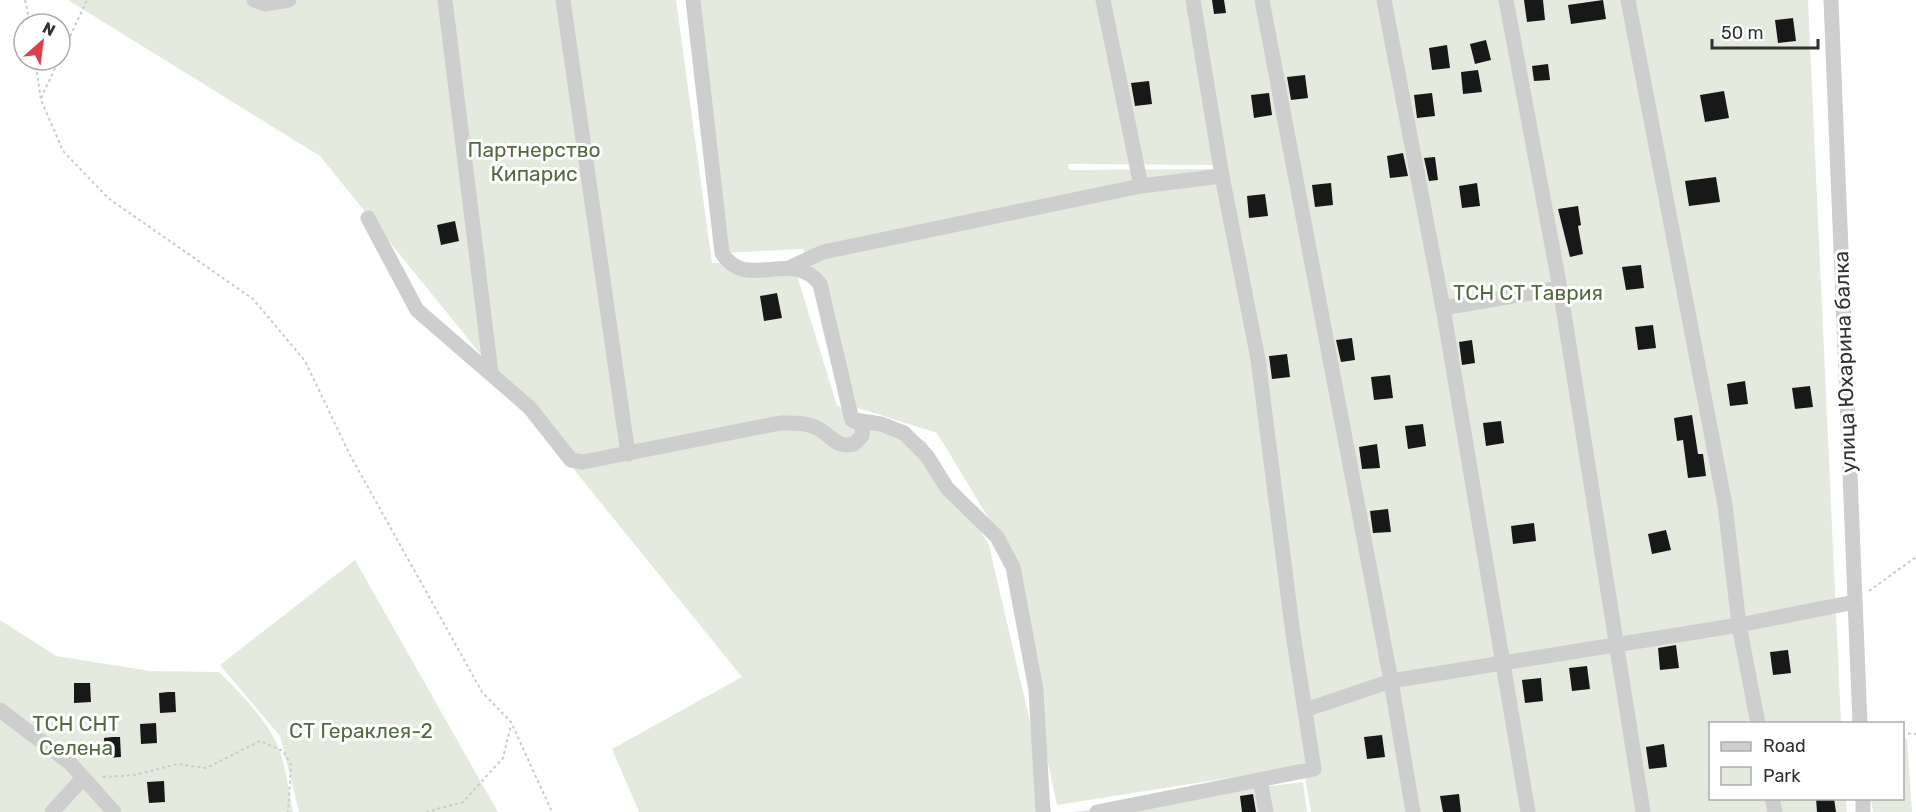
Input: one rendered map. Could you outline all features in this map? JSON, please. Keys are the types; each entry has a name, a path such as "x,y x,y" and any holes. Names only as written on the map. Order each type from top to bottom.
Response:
{"street":[{"path":"254,0 265,4 290,0"},
{"path":"445,0 491,373"},
{"path":"563,0 628,454"},
{"path":"693,0 722,253 727,261 743,270 791,267 823,252 1141,186 1222,176"},
{"path":"1103,0 1141,186"},
{"path":"1097,812 1146,807 1314,769 1258,359 1222,176 1192,0"},
{"path":"1262,0 1391,681 1413,812"},
{"path":"1384,0 1443,308 1528,812"},
{"path":"1506,0 1560,288 1614,643 1643,812"},
{"path":"1628,0 1725,505 1739,625 1758,722"},
{"name":"улица Юхарина балка","path":"1831,0 1860,722"},
{"path":"368,218 417,310 530,408 571,460 583,462 780,423 799,423 818,429 838,444 849,445 858,441 863,431 863,425 852,420"},
{"path":"791,267 813,275 820,285 852,420"},
{"path":"1443,308 1560,288"},
{"path":"852,420 881,424 904,433 927,456 947,488 997,537 1013,567 1036,690 1043,812"},
{"path":"1305,710 1391,681 1614,643 1739,625 1855,602"},
{"path":"0,710 70,763 114,812"},
{"path":"52,812 82,779"},
{"path":"1260,780 1266,812"}],"path":[{"path":"72,32 87,0"},
{"path":"37,72 41,100 63,151 108,198 253,299 305,361 350,454 482,692 511,722 552,812"},
{"path":"41,100 53,72"},
{"path":"1855,602 1916,556"},
{"path":"426,812 462,802 503,758 511,722"},
{"path":"82,779 135,776 177,764 206,768 260,741 283,751 291,765 288,812"}],"green space":[{"name":"Партнерство Кипарис","path":"68,0 676,0 712,263 793,262 837,406 925,441 989,545 1051,812 639,812 612,749 742,677 320,156"},
{"name":"ТСН СТ Таврия","path":"693,0 1808,0 1841,722 1709,722 1709,800 1846,800 1847,812 1311,812 1303,766 1057,805 1000,537 937,433 852,406 803,249 722,253","holes":["1068,164 1215,165 1216,169 1069,170"]},
{"name":"СТ Гераклея-2","path":"355,560 498,812 299,812 280,736 220,665"},
{"name":"ТСН СНТ Селена","path":"0,620 56,656 150,671 219,672 256,712 275,740 284,766 293,812 0,812"},
{"path":"1907,738 1912,812 1873,812 1871,800 1904,800 1904,740"},
{"path":"1303,782 1307,812 1072,812"}],"building":[{"path":"1212,0 1224,0 1226,13 1214,14"},
{"path":"1524,0 1543,0 1545,20 1527,22"},
{"path":"1603,0 1606,19 1571,24 1568,5"},
{"path":"1793,18 1796,41 1778,43 1775,20"},
{"path":"1486,40 1491,60 1475,64 1470,44"},
{"path":"1447,45 1450,68 1432,70 1429,48"},
{"path":"1548,64 1550,80 1534,81 1532,66"},
{"path":"1478,70 1482,92 1463,94 1461,72"},
{"path":"1305,75 1308,98 1291,100 1287,77"},
{"path":"1149,81 1152,104 1135,106 1131,83"},
{"path":"1724,91 1729,118 1705,122 1700,95"},
{"path":"1269,93 1272,115 1254,118 1251,95"},
{"path":"1432,93 1435,116 1417,118 1414,95"},
{"path":"1403,153 1408,176 1390,178 1387,156"},
{"path":"1435,157 1438,180 1429,181 1424,158"},
{"path":"1716,177 1720,202 1689,206 1685,181"},
{"path":"1331,183 1333,205 1315,207 1312,185"},
{"path":"1477,183 1480,206 1462,208 1459,186"},
{"path":"1265,194 1268,216 1249,218 1247,196"},
{"path":"1578,206 1581,225 1578,226 1583,254 1570,257 1558,209"},
{"path":"455,221 459,241 441,245 437,225"},
{"path":"1641,265 1644,288 1626,290 1622,267"},
{"path":"777,293 782,318 764,321 760,296"},
{"path":"1653,325 1656,348 1638,350 1635,327"},
{"path":"1352,338 1355,360 1341,362 1336,340"},
{"path":"1472,340 1475,363 1462,365 1459,342"},
{"path":"1287,354 1290,377 1272,379 1269,356"},
{"path":"1390,375 1393,398 1374,400 1371,377"},
{"path":"1745,381 1748,404 1730,406 1727,384"},
{"path":"1810,386 1813,407 1795,409 1792,388"},
{"path":"1692,415 1698,454 1703,454 1706,476 1688,478 1683,440 1677,441 1674,418"},
{"path":"1501,421 1504,443 1486,446 1483,423"},
{"path":"1423,424 1426,446 1408,449 1405,426"},
{"path":"1377,444 1380,468 1362,469 1359,447"},
{"path":"1388,509 1391,532 1373,533 1370,511"},
{"path":"1534,523 1536,541 1513,544 1511,526"},
{"path":"1666,530 1671,550 1652,554 1648,534"},
{"path":"1676,645 1679,668 1660,670 1658,648"},
{"path":"1788,650 1791,673 1773,675 1770,652"},
{"path":"1587,666 1590,689 1572,691 1569,668"},
{"path":"1541,678 1543,701 1525,703 1522,680"},
{"path":"74,683 90,683 91,702 74,703"},
{"path":"175,692 176,712 160,713 159,693"},
{"path":"156,723 157,743 141,744 140,724"},
{"path":"1382,735 1385,757 1367,759 1364,737"},
{"path":"120,737 121,757 105,758 104,738"},
{"path":"1664,744 1667,767 1649,769 1646,747"},
{"path":"164,781 165,802 149,803 147,782"},
{"path":"1253,794 1256,812 1242,812 1240,796"},
{"path":"1459,794 1461,812 1443,812 1440,796"},
{"path":"1816,800 1834,800 1836,812 1817,812"}]}
